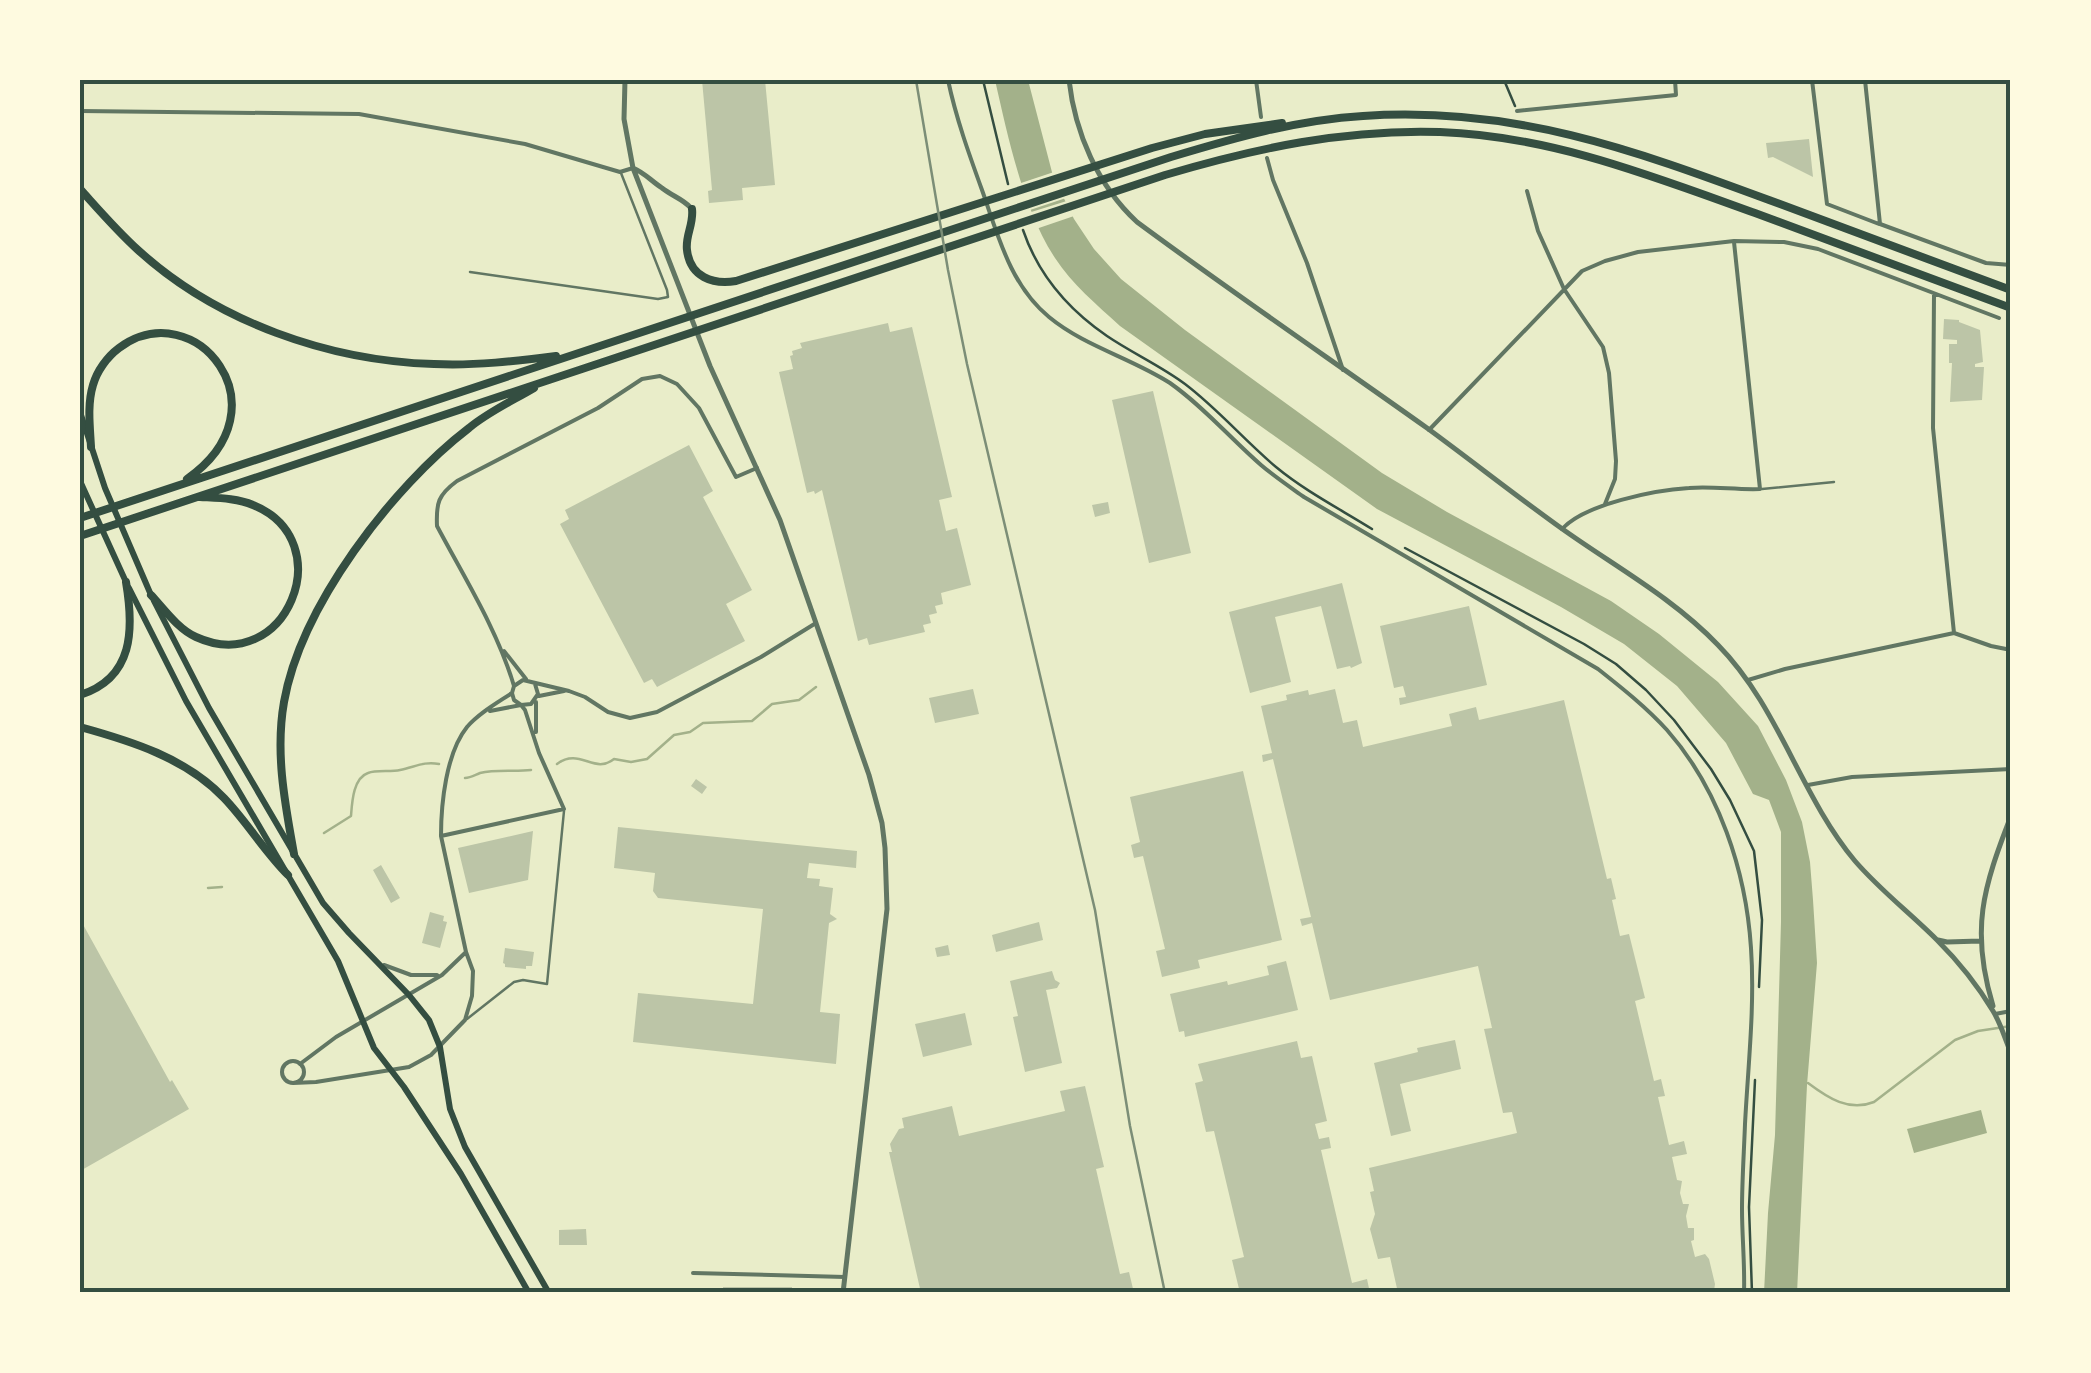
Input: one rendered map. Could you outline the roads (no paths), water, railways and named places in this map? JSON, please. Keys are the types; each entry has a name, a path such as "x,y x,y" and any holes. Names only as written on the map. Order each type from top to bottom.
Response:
{"highway":[{"path":"692,210 687,250 691,262 698,274 710,282 722,283 1205,134 1364,116 1447,115 1572,134 1648,156 2011,290"},
{"path":"80,518 1120,174 1218,143 1306,122"},
{"path":"81,535 1125,188 1230,156 1326,137 1405,132 1486,136 1566,150 1630,168 2011,308"},
{"path":"80,189 140,252 182,284 250,322 300,341 390,360 434,364 505,362 576,353"},
{"path":"91,447 93,385 111,354 144,336 163,334 202,346 221,366 228,381 231,423 208,462 178,485"},
{"path":"294,854 280,759 284,701 294,666 322,602 369,532 420,471 472,425 546,380"},
{"path":"151,595 182,628 195,636 232,644 248,642 275,626 292,600 297,586 297,554 282,526 252,504 196,497"},
{"path":"80,696 104,684 127,652 130,608 126,582"},
{"path":"80,727 148,748 202,780 221,794 288,875"}],"main road":[{"path":"80,412 129,546 209,708 333,916 429,1020 440,1047 450,1109 464,1147 548,1293"},
{"path":"80,481 186,701 338,962 374,1048 461,1174 529,1293"}],"street":[{"path":"624,80 624,119 633,168 710,366 780,520 882,824 887,870 886,928 843,1293"},
{"path":"948,80 966,146 1010,268 1026,294 1048,316 1170,384 1263,467 1304,497 1598,669 1668,732 1697,773 1733,850 1750,928 1742,1210 1744,1293"},
{"path":"1069,80 1079,128 1091,159 1120,206 1138,222 1562,529 1656,591 1720,647 1770,713 1835,834 1887,895 1957,962 1996,1016"},
{"path":"1257,80 1261,117"},
{"path":"1516,111 1676,96 1675,80"},
{"path":"1812,80 1828,204 1986,263 2011,266"},
{"path":"1865,80 1880,224"},
{"path":"80,111 359,114 525,144 620,172 633,168 647,174 692,210"},
{"path":"1267,158 1343,370"},
{"path":"1528,191 1538,231 1564,290 1603,346 1610,373 1616,462 1615,479 1604,506"},
{"path":"1429,430 1582,271 1638,252 1734,241 1803,245 1999,318"},
{"path":"1562,529 1584,512 1657,492 1691,487 1760,489 1734,241"},
{"path":"1934,293 1933,428 1954,633"},
{"path":"756,468 736,477 699,408 677,384 660,376 642,380 598,408 457,481 443,491 436,508 437,526 499,643 527,680 586,697 608,712 630,718 657,712 816,623"},
{"path":"1748,680 1784,668 1954,633 2011,650"},
{"path":"441,836 564,809 539,753 526,710 514,700 499,643"},
{"path":"466,952 442,975 323,1045 300,1064 289,1062 282,1069 284,1079 293,1083 316,1082 416,1064 440,1047 465,1020 474,984 441,836 443,800 456,748 470,724 518,682 527,680"},
{"path":"535,684 536,737"},
{"path":"484,713 504,706 531,704 545,694 569,691"},
{"path":"1808,785 1852,777 2011,769"},
{"path":"2011,816 1988,876 1980,920 1986,983 2011,1053"},
{"path":"1936,940 1980,941"},
{"path":"376,962 411,975 442,975"},
{"path":"1996,1016 2011,1011"},
{"path":"293,1083 303,1074 300,1064"},
{"path":"693,1274 845,1277"}],"lane":[{"path":"470,272 565,288 668,297 620,172"},
{"path":"1760,489 1834,482"},
{"path":"465,1020 514,982 546,984 564,809"}],"waterway":[{"path":"557,764 573,758 600,764 614,759 647,759 674,735 690,732 703,723 752,721 772,704 799,700 816,687"},
{"path":"324,833 351,816 354,791 363,776 439,764"},
{"path":"465,778 486,772 531,770"},
{"path":"208,888 222,887"},
{"path":"1808,1083 1839,1102 1865,1105 1955,1040 1978,1031 2011,1026"}],"railway":[{"path":"916,80 967,364 1095,910 1130,1126 1165,1293"}]}
